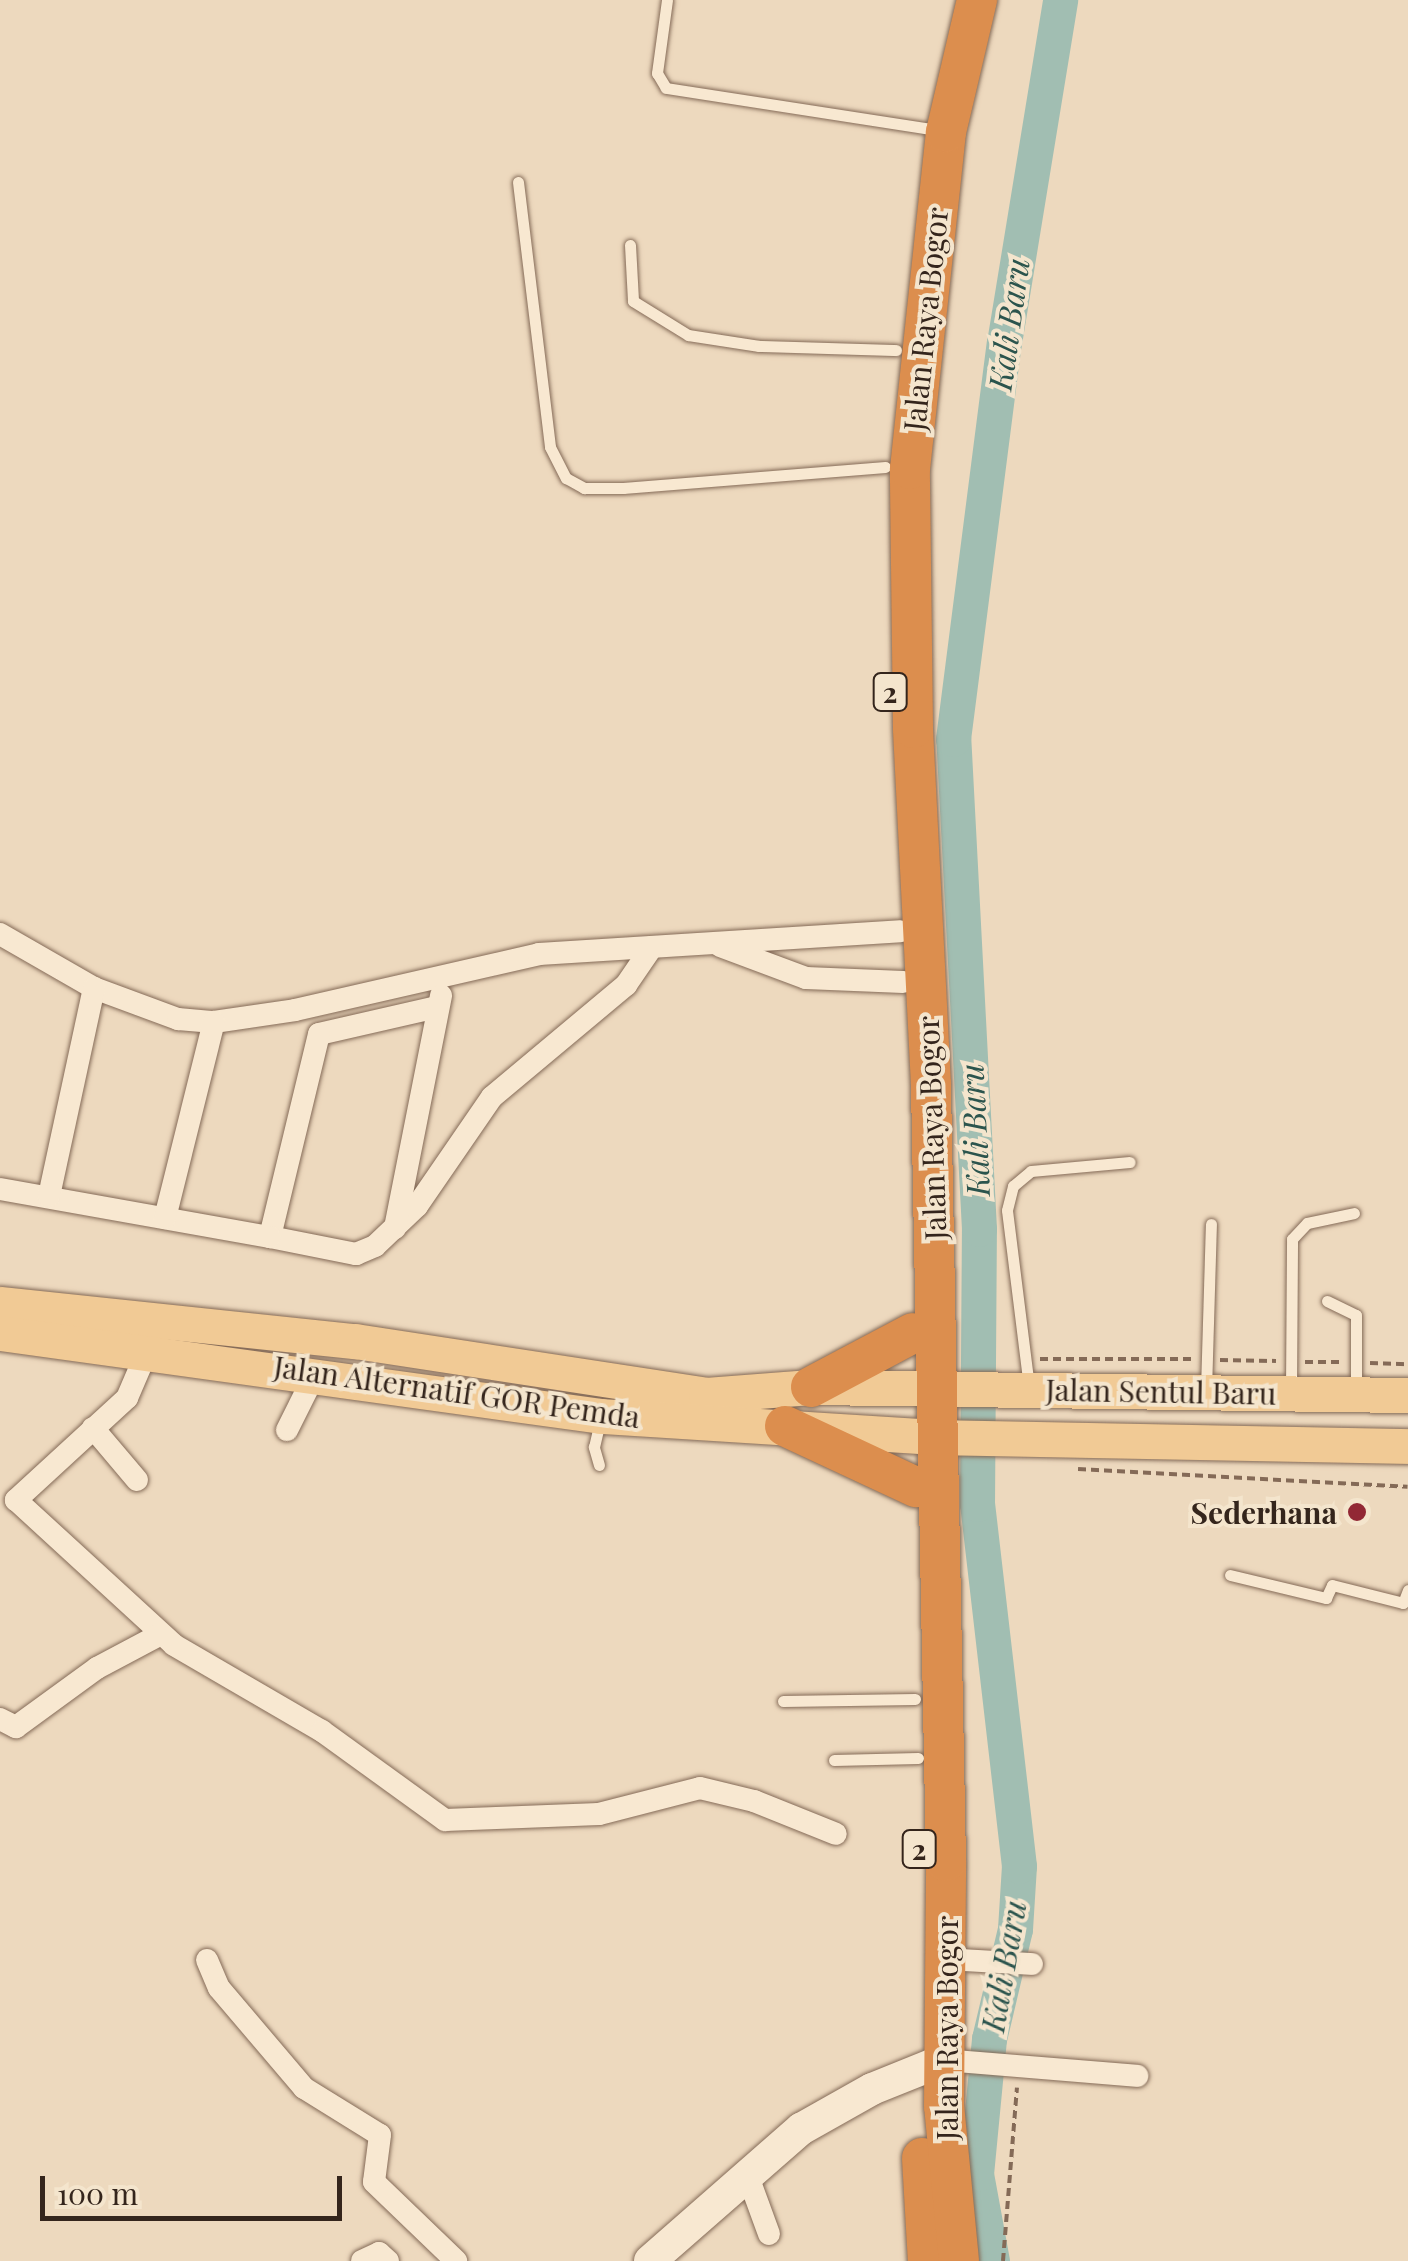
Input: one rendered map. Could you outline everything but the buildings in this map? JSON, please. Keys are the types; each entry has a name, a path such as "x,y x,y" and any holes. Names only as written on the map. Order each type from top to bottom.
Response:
{"highway":[{"name":"Jalan Raya Bogor","path":"928,2261 956,1959 934,1437 936,1388 885,468 896,350 934,129 951,0"},
{"name":"Jalan Raya Bogor","path":"936,1388 913,1334 900,931 907,829 910,469 934,129 977,0"},
{"path":"811,1387 913,1334"},
{"path":"785,1426 916,1487"},
{"name":"Jalan Raya Bogor","path":"934,1437 916,1487 915,1699 944,2062 947,2176 959,2261"}],"main road":[{"name":"Jalan Alternatif GOR Pemda","path":"0,1304 355,1341 706,1395 811,1387 936,1388"},
{"name":"Jalan Alternatif GOR Pemda","path":"0,1332 316,1372 601,1416 934,1437"},
{"name":"Jalan Sentul Baru","path":"936,1388 1408,1395"},
{"name":"Jalan Sentul Baru","path":"934,1437 1408,1446"}],"street":[{"path":"0,934 94,988 178,1019 214,1022 295,1010 538,954 900,931"},
{"path":"712,942 788,974 903,982"},
{"path":"0,1189 356,1254 395,1228 492,1097 626,985 652,947"},
{"path":"395,1228 437,1007 451,971"},
{"path":"49,1196 94,988"},
{"path":"270,1237 319,1034 437,1007"},
{"path":"164,1218 214,1022"},
{"path":"148,1349 128,1398 16,1500 161,1634 341,1743 445,1820 599,1814 700,1788 754,1801 836,1834"},
{"path":"286,1430 316,1372"},
{"path":"94,1428 137,1480"},
{"path":"0,1718 16,1727 97,1668 161,1634"},
{"path":"956,1959 1024,1964"},
{"path":"206,1960 218,1988 304,2088 380,2135 374,2182 456,2261"},
{"path":"650,2261 746,2172 832,2110 944,2062 1009,2062 1137,2076"},
{"path":"746,2172 770,2234"},
{"path":"362,2261 379,2253 388,2261"}],"lane":[{"path":"667,0 657,73 666,88 934,129"},
{"path":"518,182 550,446 566,478 584,488 623,488 885,468"},
{"path":"630,245 633,301 688,335 798,348 896,350"},
{"path":"1022,1388 1007,1210 1013,1186 1032,1171 1130,1162"},
{"path":"1291,1393 1292,1239 1307,1223 1354,1213"},
{"path":"1206,1392 1211,1224"},
{"path":"1327,1301 1356,1315 1356,1394"},
{"path":"599,1465 594,1447 601,1416"},
{"path":"1230,1575 1326,1598 1332,1584 1403,1604 1408,1590"},
{"path":"783,1701 915,1699"},
{"path":"834,1760 918,1758"}],"path":[{"path":"1077,1442 1078,1469 1408,1487"},
{"path":"1003,2261 1009,2062"}],"waterway":[{"name":"Kali Baru","path":"992,2261 976,2174 989,2039 1015,1929 1019,1866 977,1504 979,1229 953,739 1004,343 1060,0"}],"place":[{"name":"Sederhana","path":"1357,1512"}]}
